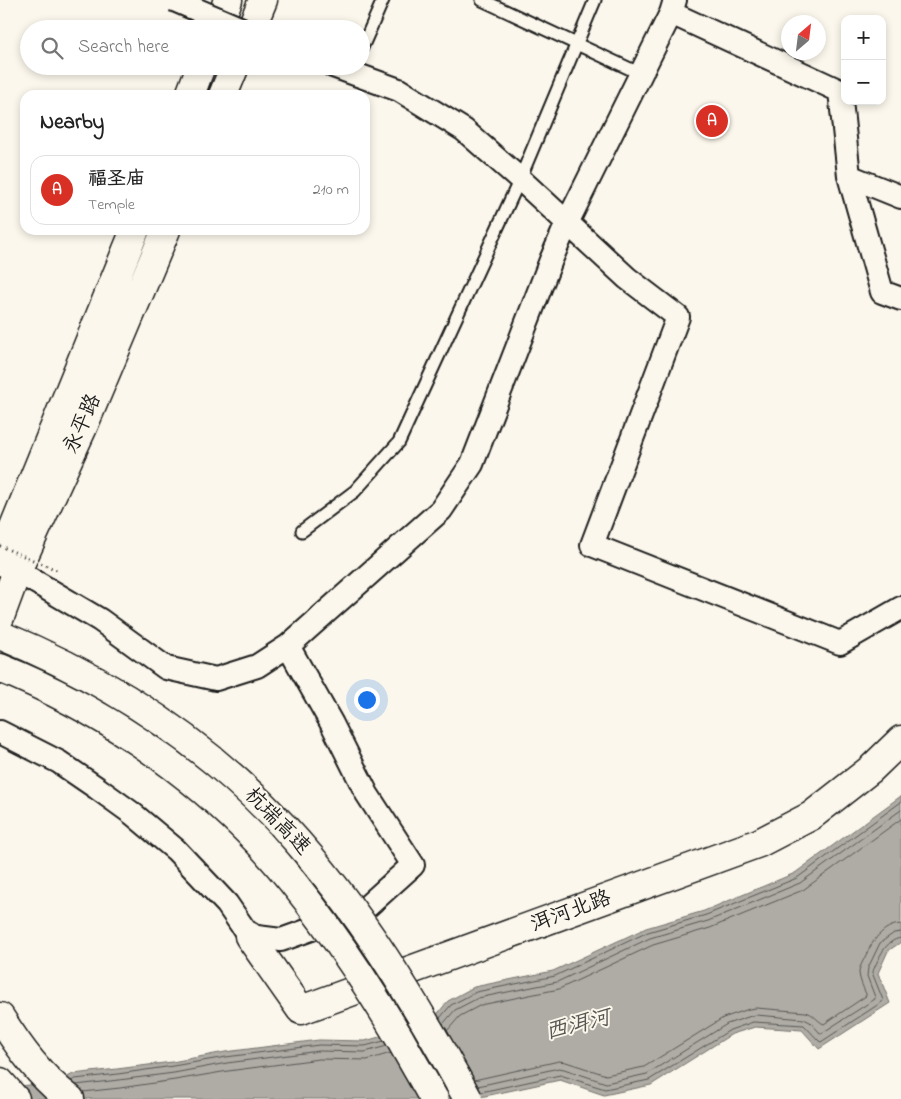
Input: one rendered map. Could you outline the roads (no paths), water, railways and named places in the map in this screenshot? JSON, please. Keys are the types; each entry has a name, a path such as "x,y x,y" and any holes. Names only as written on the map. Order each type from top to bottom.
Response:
{"main road":[{"path":"220,20 228,0"},
{"path":"255,20 263,0"},
{"path":"192,90 198,75"},
{"path":"225,90 231,75"},
{"name":"永平路","path":"0,617 6,565 133,235"},
{"name":"永平路","path":"6,565 82,427 164,235"},
{"name":"杭瑞高速","path":"9,639 84,674 142,707 193,743 262,803 304,848 363,924 400,981 468,1099"},
{"name":"杭瑞高速","path":"2,669 70,700 126,732 175,767 241,825 281,868 338,941 374,996 434,1099"},
{"name":"洱河北路","path":"249,936 301,1010 759,843 811,816 870,769 901,740"},
{"path":"0,1017 16,1042 39,1070 70,1099"},
{"path":"0,1082 15,1099"}],"street":[{"path":"174,0 221,20"},
{"path":"6,565 100,620 166,668 216,679 257,666 288,646 441,510 472,464 567,223 673,7 840,91 849,176 882,292 901,299"},
{"path":"361,75 399,90 464,130 627,278 678,317 592,546 840,643 901,608"},
{"path":"849,176 901,197"},
{"path":"0,732 59,762 97,788 176,850 227,904 249,936 280,940 362,911 413,865 367,794 332,724 288,646"}],"lane":[{"path":"370,30 383,0"},
{"path":"482,0 641,74"},
{"path":"302,531 355,491 399,442 520,179 595,0"}],"water":[{"name":"西洱河","path":"901,796 901,942 888,951 878,973 890,1003 819,1049 802,1030 755,1027 732,1034 651,1085 604,1095 560,1080 471,1099 0,1099 0,1088 59,1082 73,1074 172,1062 225,1052 319,1040 365,1041 430,1023 448,1001 474,987 553,971 646,928 704,911 795,873"}],"place":[{"name":"福圣庙","path":"712,121"}]}
